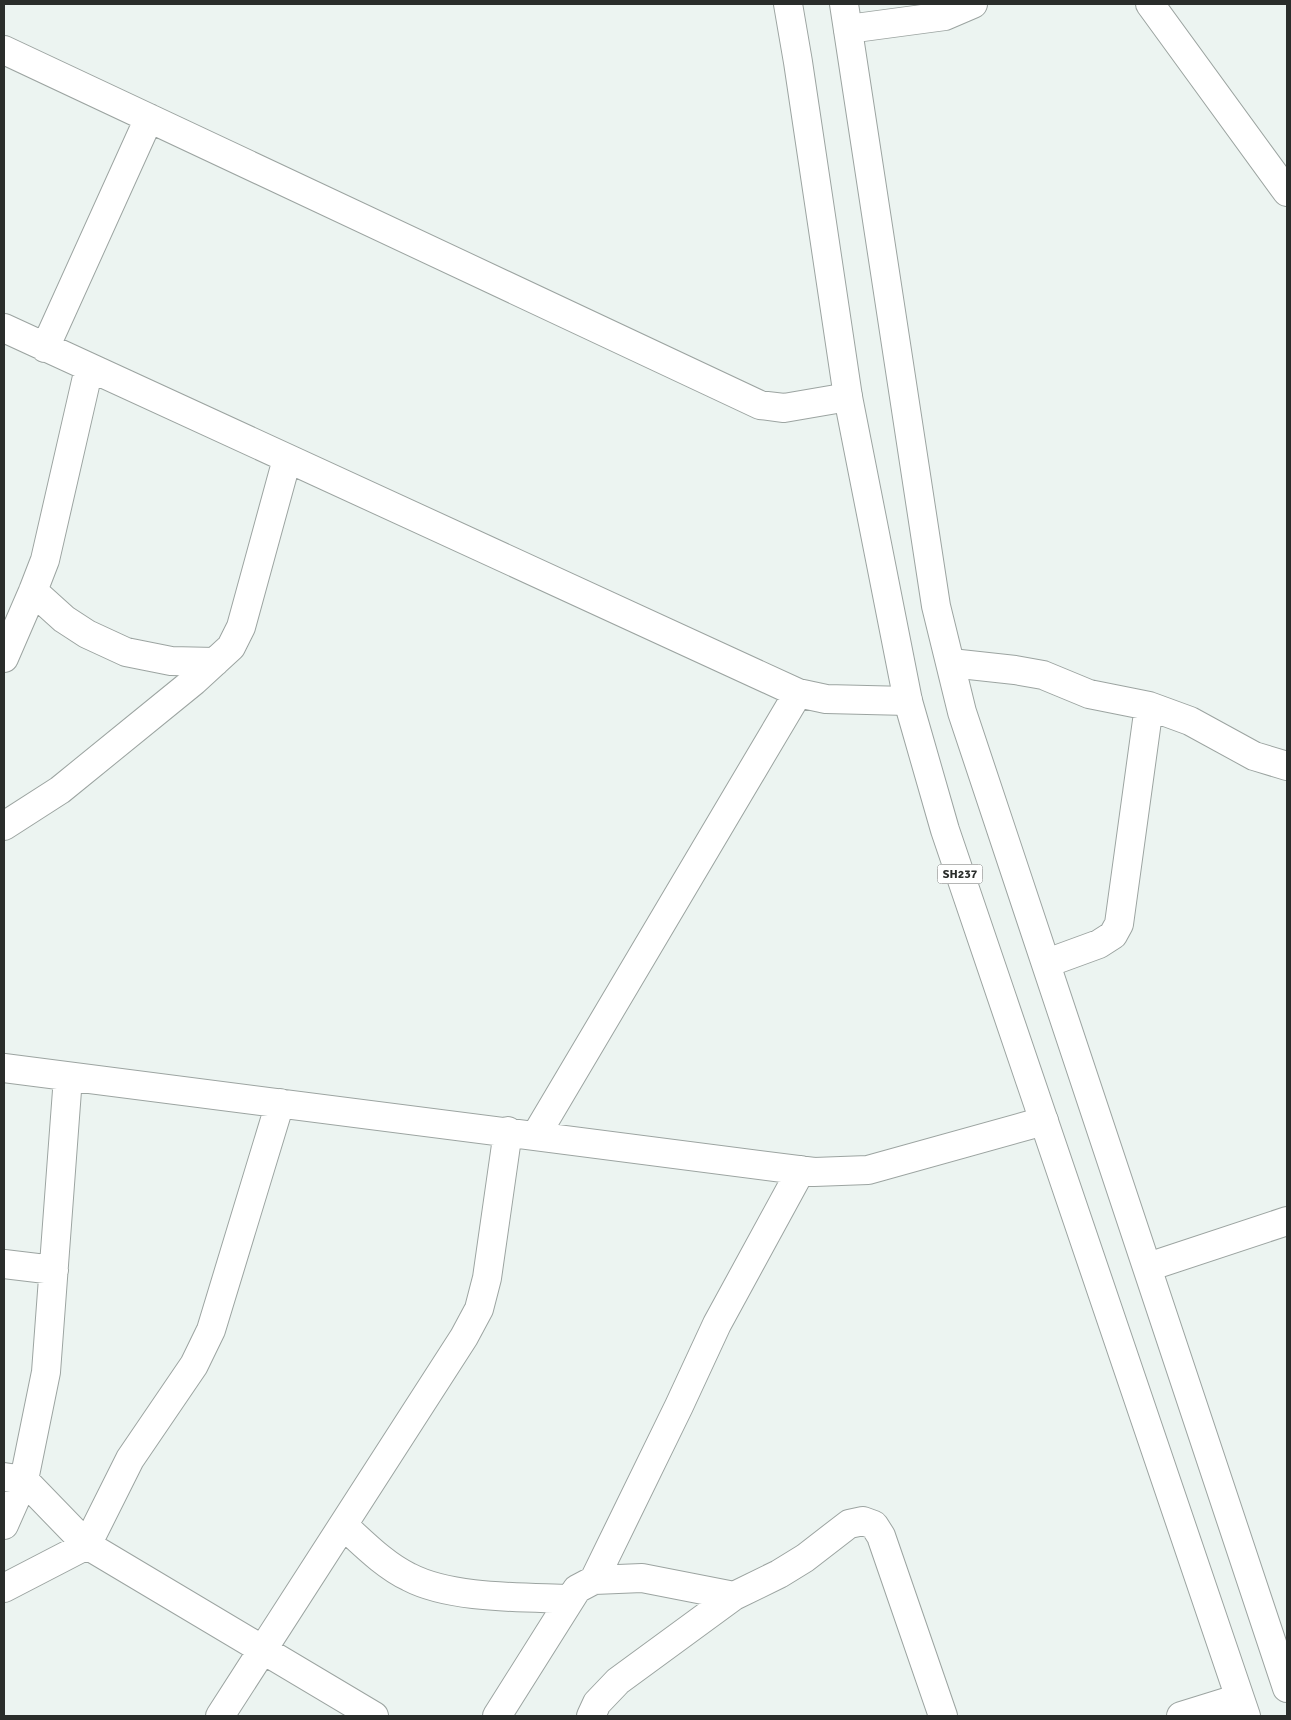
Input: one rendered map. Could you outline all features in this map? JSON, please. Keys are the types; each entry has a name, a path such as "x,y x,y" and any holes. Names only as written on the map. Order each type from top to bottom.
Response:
{"street":[{"name":"SH237","path":"788,4 848,397 908,701 945,830 1243,1707"},
{"path":"973,4 945,16 846,16 936,606 962,712 1047,962 1287,1688"},
{"path":"1150,4 1287,192"},
{"path":"4,50 760,405 784,408 848,397"},
{"path":"45,348 149,118"},
{"path":"4,328 798,693 826,699 908,701"},
{"path":"4,658 45,560 89,368"},
{"path":"4,826 60,790 231,647 242,627 287,458"},
{"path":"33,591 64,619 87,634 126,652 171,661 215,662"},
{"path":"951,663 1015,670 1043,676 1089,694 1149,706 1190,721 1254,756 1287,766"},
{"path":"536,1135 798,693"},
{"path":"1047,962 1099,944 1113,935 1119,924 1149,706"},
{"path":"4,1068 814,1172 868,1170 1044,1121"},
{"path":"4,1525 14,1479 46,1372 68,1077"},
{"path":"4,1588 87,1544 130,1459 194,1365 211,1330 280,1103"},
{"path":"220,1716 464,1337 479,1310 487,1278 508,1132"},
{"path":"594,1580 717,1324 801,1170"},
{"path":"1148,1267 1287,1221"},
{"path":"4,1264 54,1270"},
{"path":"14,1479 87,1544 374,1716"},
{"path":"591,1716 597,1703 618,1681 734,1596 779,1574 805,1558 849,1524 863,1521 874,1525 881,1536 943,1716"},
{"path":"343,1525 378,1556 407,1577 432,1588 491,1595 570,1599"},
{"path":"497,1716 577,1589 594,1580 642,1578 734,1596"},
{"path":"1181,1716 1243,1707"}]}
